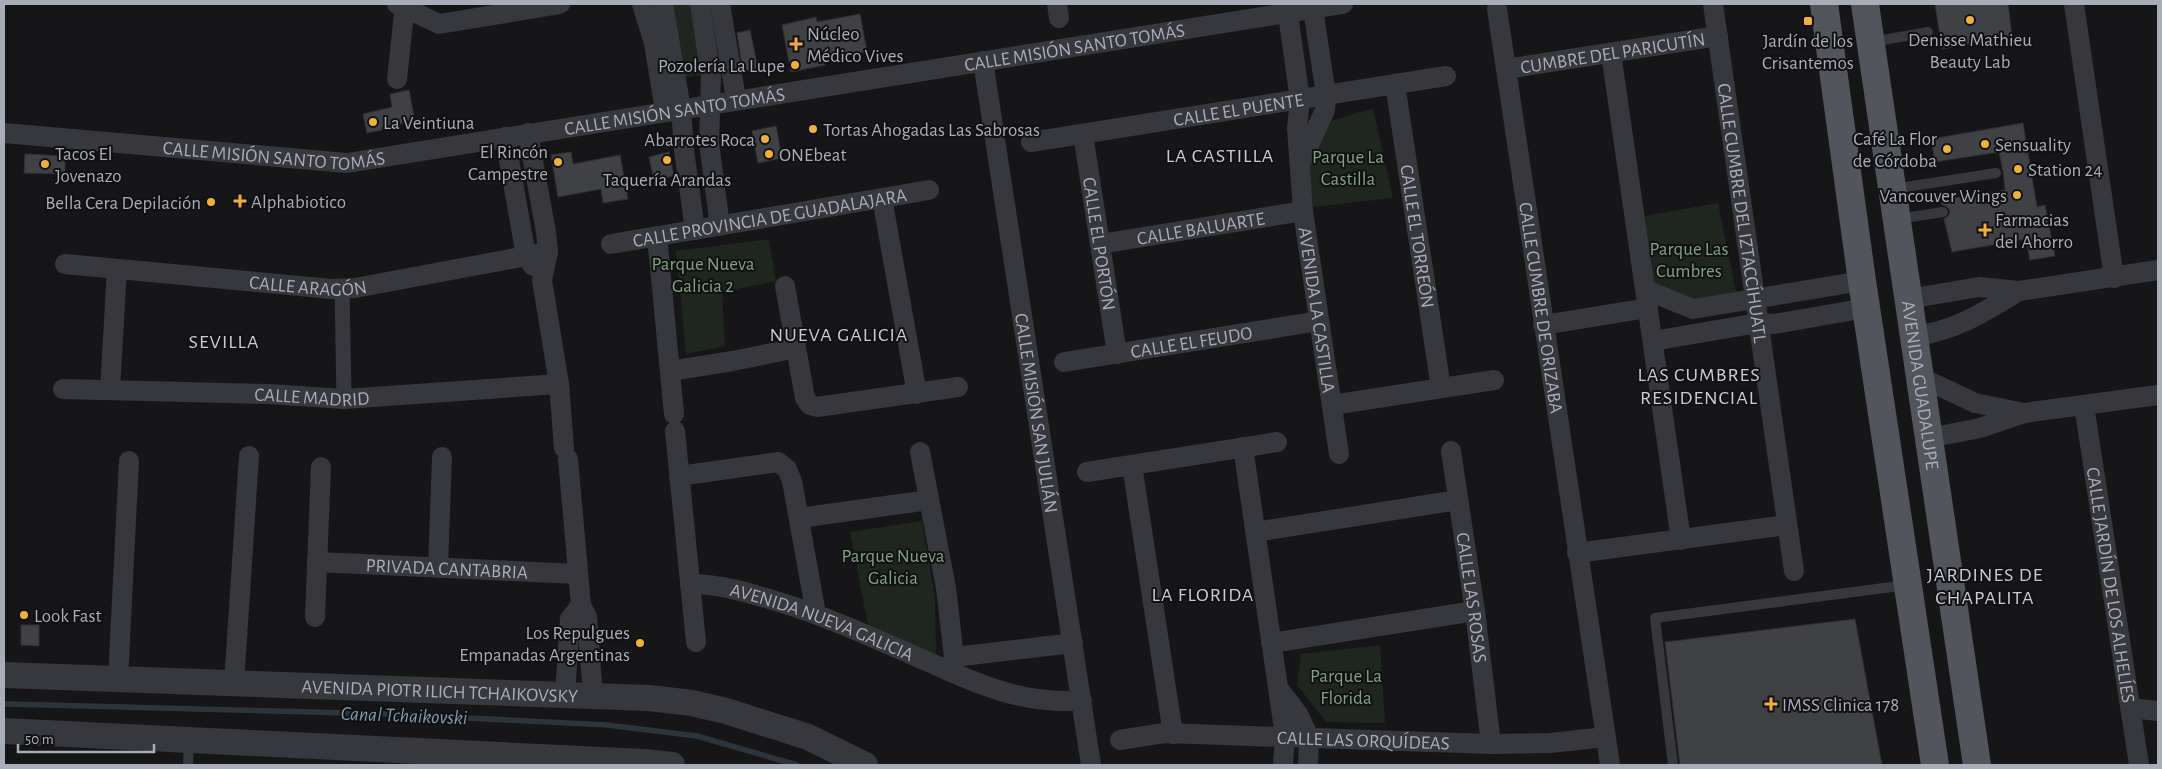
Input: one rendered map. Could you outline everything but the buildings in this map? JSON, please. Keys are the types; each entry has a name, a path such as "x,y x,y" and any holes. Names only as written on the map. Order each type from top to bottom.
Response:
{"main road":[{"path":"1824,4 1862,281 1935,765"},
{"name":"AVENIDA GUADALUPE","path":"1865,4 1977,765"}],"street":[{"path":"397,79 403,5 439,24 519,7 560,4"},
{"path":"642,4 684,150 695,230"},
{"path":"663,4 673,110"},
{"path":"700,4 711,77 709,142 720,226"},
{"path":"720,4 736,100"},
{"name":"CALLE MISIÓN SANTO TOMÁS","path":"4,133 347,163 1343,4"},
{"name":"CALLE CUMBRE DEL IZTACCÍHUATL","path":"1713,4 1794,571"},
{"path":"2074,4 2114,278"},
{"name":"AVENIDA LA CASTILLA","path":"1301,164 1323,117 1326,95 1313,9"},
{"name":"CALLE CUMBRE DE ORIZABA","path":"1497,9 1610,765"},
{"name":"AVENIDA LA CASTILLA","path":"1288,14 1300,100 1297,128 1303,211 1339,454"},
{"name":"CUMBRE DEL PARICUTÍN","path":"1506,69 1718,36"},
{"path":"1612,53 1681,540"},
{"name":"CALLE MISIÓN SAN JULIÁN","path":"983,61 1091,765"},
{"name":"CALLE EL PUENTE","path":"1031,142 1446,76"},
{"name":"CALLE EL TORREÓN","path":"1395,84 1441,388"},
{"path":"528,133 548,252 542,280 558,384 581,605 587,618 593,696"},
{"name":"CALLE EL PORTÓN","path":"1083,134 1117,354"},
{"path":"505,137 526,256 542,280"},
{"name":"CALLE PROVINCIA DE GUADALAJARA","path":"611,244 929,190"},
{"path":"882,198 917,394"},
{"name":"CALLE BALUARTE","path":"1100,244 1303,211"},
{"path":"657,236 696,642"},
{"name":"CALLE ARAGÓN","path":"64,264 355,288 548,252"},
{"path":"110,390 117,269"},
{"path":"1908,299 1979,288 2020,291 2158,270"},
{"path":"1543,325 1647,299 1693,309 1862,281"},
{"path":"786,286 805,398 810,404 817,407 958,387"},
{"path":"342,288 344,400"},
{"path":"1914,336 1946,331 1961,325 2020,291"},
{"path":"1653,341 1758,323 1774,324 1866,308"},
{"path":"1693,309 1697,334"},
{"name":"CALLE EL FEUDO","path":"1064,362 1319,321"},
{"path":"670,371 796,348"},
{"path":"1920,377 1975,403 2024,413"},
{"path":"1332,405 1494,380"},
{"name":"CALLE MADRID","path":"63,389 269,394 344,400 558,384"},
{"path":"1929,438 1980,428 2024,413 2158,395"},
{"name":"CALLE JARDÍN DE LOS ALHELÍES","path":"2084,405 2139,765"},
{"path":"1087,472 1277,442"},
{"path":"1243,447 1285,736 1284,765"},
{"name":"CALLE LAS ROSAS","path":"1451,451 1475,611 1491,744"},
{"path":"920,452 946,588 952,664"},
{"path":"234,684 249,456"},
{"path":"438,568 442,457"},
{"path":"118,679 128,461"},
{"path":"680,476 778,462 787,469 799,518 816,614"},
{"path":"1132,465 1173,734"},
{"path":"315,617 320,467"},
{"path":"799,518 929,500"},
{"path":"1256,532 1458,500"},
{"path":"1577,554 1787,525"},
{"name":"PRIVADA CANTABRIA","path":"317,562 578,574"},
{"name":"AVENIDA NUEVA GALICIA","path":"690,584 709,584 723,587 760,596 816,614 952,664 987,688 1010,695 1052,700 1082,700"},
{"path":"565,695 570,619 581,605"},
{"path":"1271,643 1475,611"},
{"name":"AVENIDA NUEVA GALICIA","path":"952,664 1073,643"},
{"name":"AVENIDA PIOTR ILICH TCHAIKOVSKY","path":"4,675 649,698 692,704 726,712 808,737 865,765"},
{"path":"1278,689 1298,714 1309,737 1308,765"},
{"path":"2130,708 2158,711"},
{"path":"4,731 644,762 672,765"},
{"name":"CALLE LAS ORQUÍDEAS","path":"1120,740 1173,734 1285,736 1491,744 1550,743 1606,737"}],"lane":[{"path":"1871,42 1928,32"},
{"path":"1892,189 1996,173"},
{"path":"1897,219 1942,212"},
{"path":"1673,765 1655,618 1908,585"},
{"path":"188,765 190,740"}],"green space":[{"path":"674,4 699,4 705,74 679,79 673,38"},
{"name":"Parque La Castilla","path":"1373,108 1393,198 1313,207 1309,165 1328,122"},
{"name":"Parque Las Cumbres","path":"1718,203 1737,296 1693,305 1653,285 1644,216"},
{"name":"Parque Nueva Galicia 2","path":"769,239 776,281 722,292 725,346 686,354 676,251"},
{"name":"Parque Nueva Galicia","path":"922,521 935,597 936,655 868,626 850,532"},
{"name":"Parque La Florida","path":"1380,645 1385,723 1326,722 1297,685 1301,654"}],"waterway":[{"name":"Canal Tchaikovski","path":"6,704 388,714 607,725 697,736 797,765"}],"place":[{"name":"Denisse Mathieu Beauty Lab","path":"1970,20"},
{"name":"Jardín de los Crisantemos","path":"1808,21"},
{"name":"Núcleo Médico Vives","path":"796,44"},
{"name":"Pozolería La Lupe","path":"795,65"},
{"name":"La Veintiuna","path":"373,122"},
{"name":"Tortas Ahogadas Las Sabrosas","path":"813,129"},
{"name":"Abarrotes Roca","path":"765,139"},
{"name":"Sensuality","path":"1985,144"},
{"name":"Café La Flor de Córdoba","path":"1947,149"},
{"name":"ONEbeat","path":"769,154"},
{"name":"Taquería Arandas","path":"667,160"},
{"name":"El Rincón Campestre","path":"558,162"},
{"name":"Tacos El Jovenazo","path":"45,164"},
{"name":"Station 24","path":"2018,169"},
{"name":"Vancouver Wings","path":"2017,195"},
{"name":"Alphabiotico","path":"240,201"},
{"name":"Bella Cera Depilación","path":"211,202"},
{"name":"Farmacias del Ahorro","path":"1985,230"},
{"name":"Look Fast","path":"24,615"},
{"name":"Los Repulgues Empanadas Argentinas","path":"640,643"},
{"name":"IMSS Clinica 178","path":"1771,704"}],"district":[{"name":"LA CASTILLA","path":"1220,155"},
{"name":"NUEVA GALICIA","path":"839,334"},
{"name":"SEVILLA","path":"224,341"},
{"name":"LAS CUMBRES RESIDENCIAL","path":"1699,386"},
{"name":"JARDINES DE CHAPALITA","path":"1985,586"},
{"name":"LA FLORIDA","path":"1203,594"}]}
